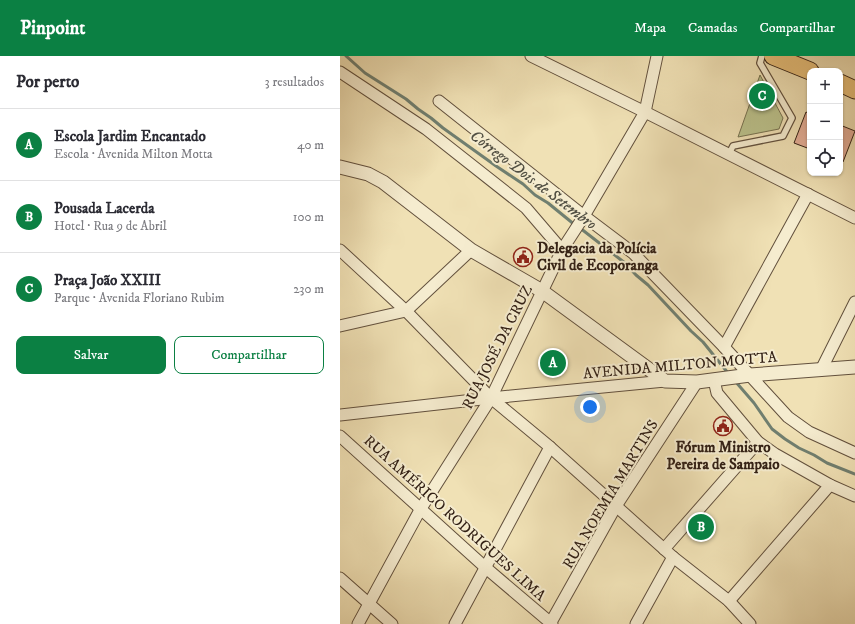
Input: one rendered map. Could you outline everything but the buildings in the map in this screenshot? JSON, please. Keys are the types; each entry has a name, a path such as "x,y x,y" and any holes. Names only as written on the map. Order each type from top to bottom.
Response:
{"main road":[{"path":"772,56 807,70"},
{"path":"843,85 855,90"}],"street":[{"path":"531,56 855,218"},
{"name":"RUA JOSÉ DA CRUZ","path":"358,624 420,510 491,398 562,250 584,216 645,112 657,56"},
{"path":"340,72 426,129 526,208 562,250"},
{"path":"439,101 633,253 724,347 788,417 809,432 855,453"},
{"path":"340,167 368,174 383,182 471,250 542,291 664,382"},
{"path":"724,347 808,194"},
{"path":"340,250 406,311 491,398 550,447 673,557 729,601 750,624"},
{"path":"340,326 406,311 471,250"},
{"path":"821,370 855,302"},
{"name":"AVENIDA MILTON MOTTA","path":"340,415 491,398 664,382 697,382 750,375 855,368"},
{"path":"714,380 717,393 758,442 775,454 830,485 855,496"},
{"name":"RUA NOEMIA MARTINS","path":"551,624 616,506 697,382"},
{"name":"RUA AMÉRICO RODRIGUES LIMA","path":"340,436 420,510 551,624"},
{"path":"664,549 758,442"},
{"path":"456,624 550,447"},
{"path":"729,601 830,485"},
{"path":"636,624 673,557"},
{"path":"340,578 392,624"}],"lane":[{"path":"729,155 733,146 783,136 792,118 760,63 762,56"}],"green space":[{"path":"760,75 783,118 779,129 738,137"}],"waterway":[{"name":"Córrego Dois de Setembro","path":"346,56 365,73 406,99 443,128 523,184 535,195 548,203 575,225"},
{"name":"Córrego Dois de Setembro","path":"580,228 625,263 648,285 703,342 728,373"},
{"name":"Córrego Dois de Setembro","path":"735,381 754,403 772,429 799,448 827,463 855,474"}],"place":[{"name":"Praça João XXIII","path":"762,96"},
{"name":"Delegacia da Polícia Civil de Ecoporanga","path":"523,257"},
{"name":"Escola Jardim Encantado","path":"553,363"},
{"name":"Fórum Ministro Pereira de Sampaio","path":"723,426"},
{"name":"Pousada Lacerda","path":"701,527"}]}
